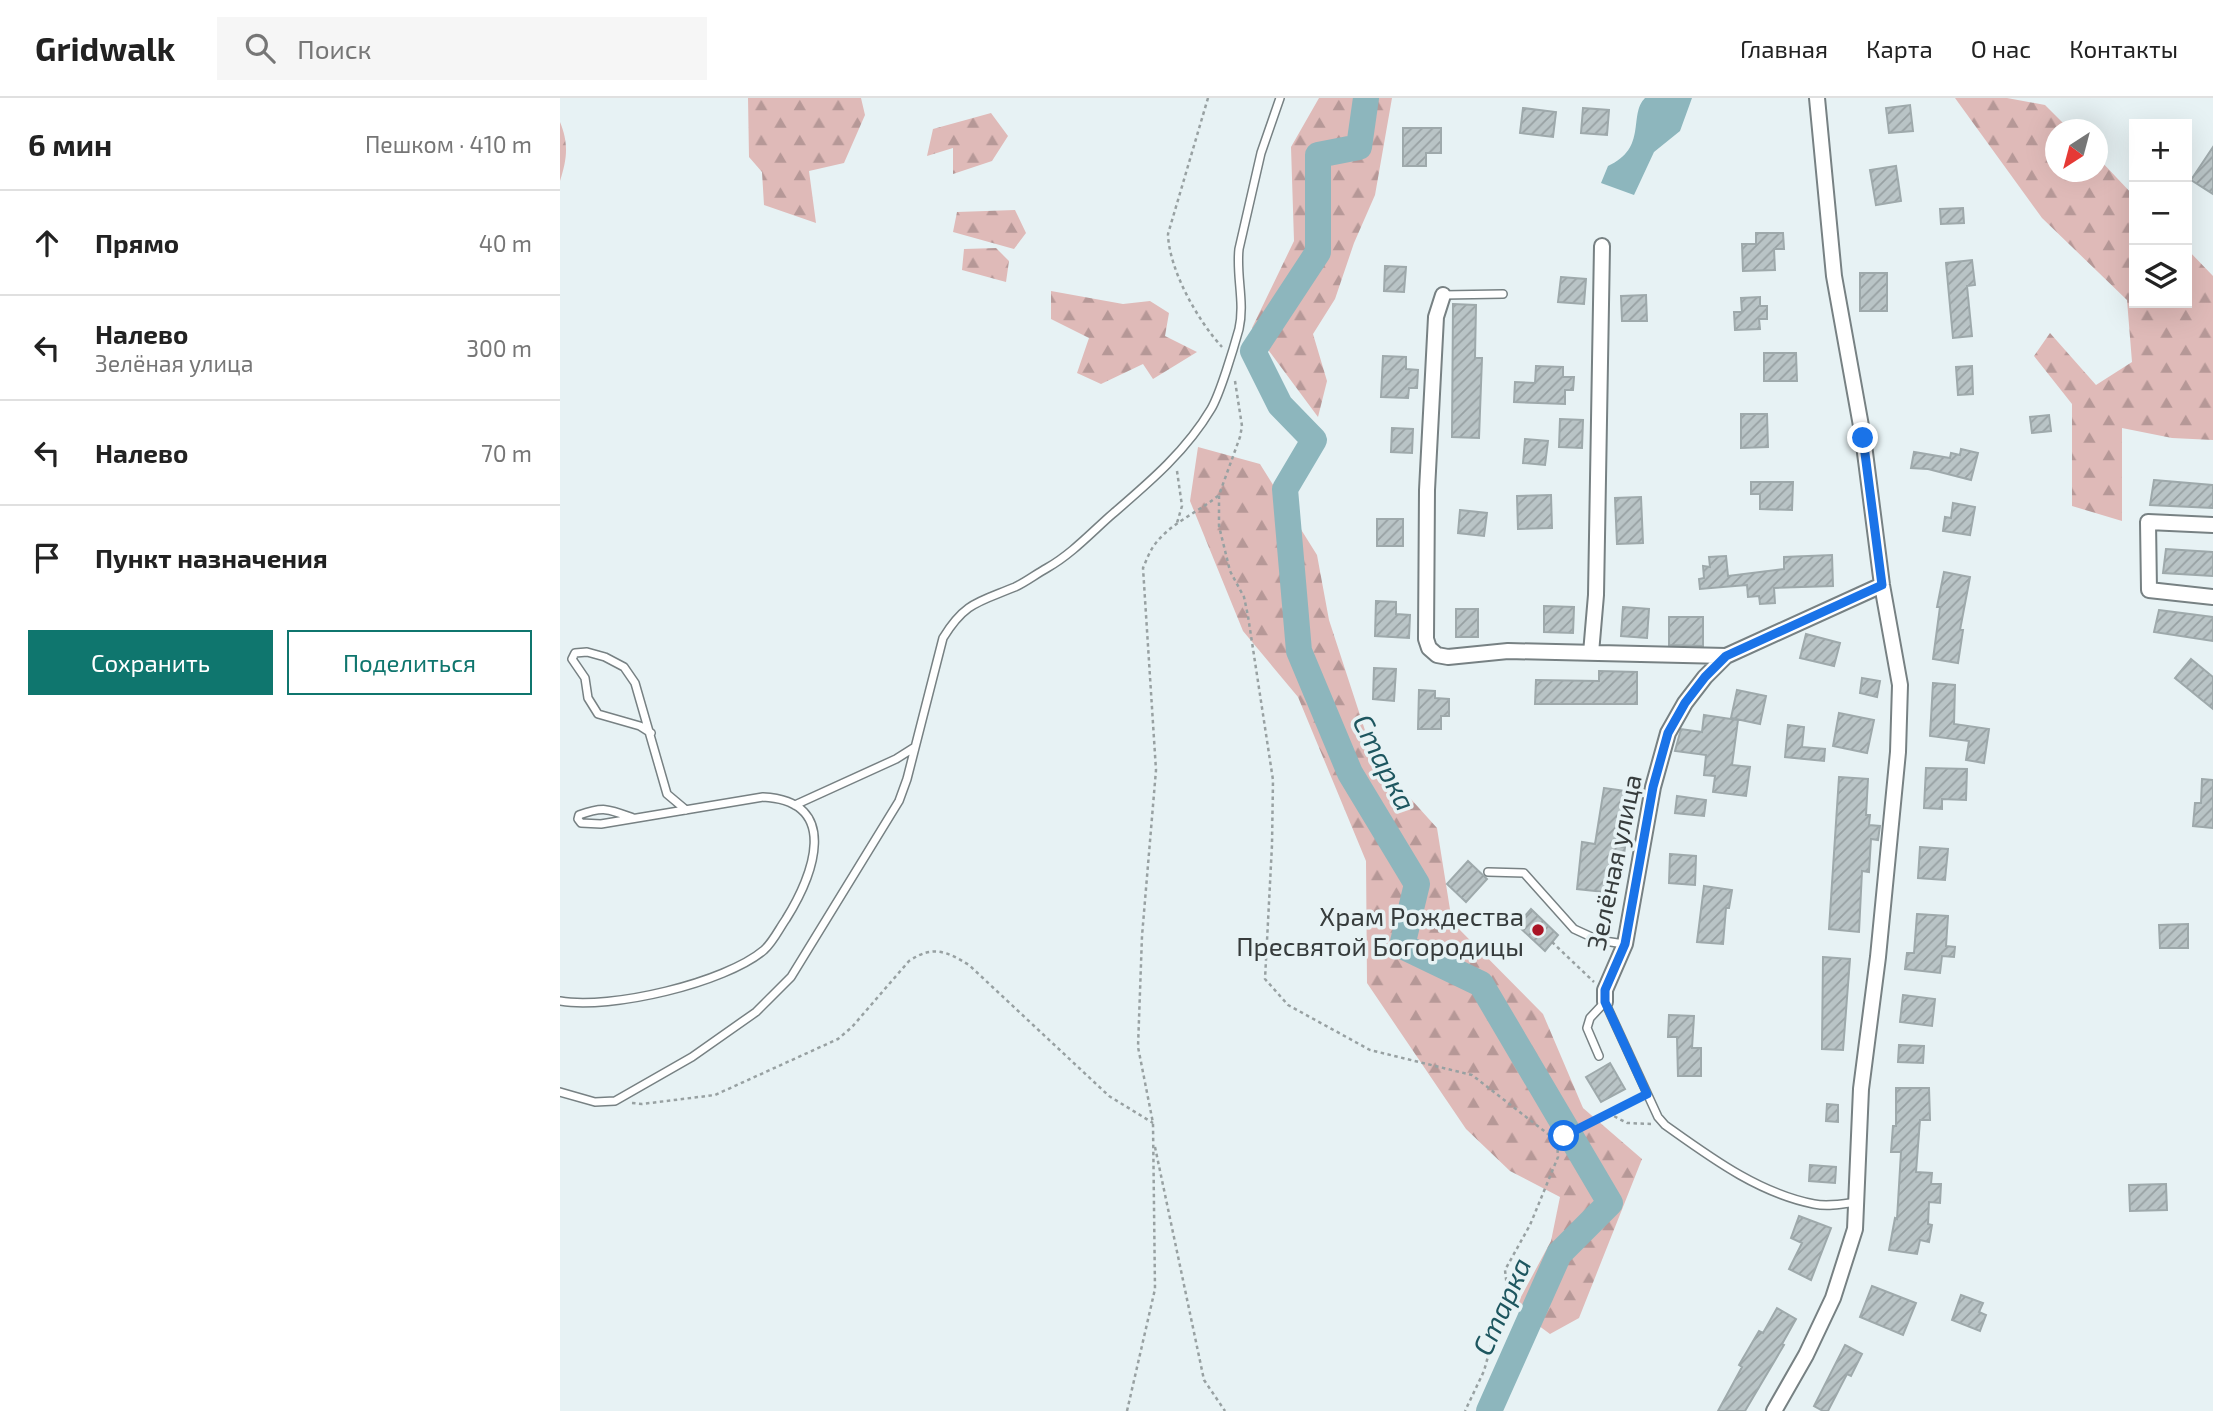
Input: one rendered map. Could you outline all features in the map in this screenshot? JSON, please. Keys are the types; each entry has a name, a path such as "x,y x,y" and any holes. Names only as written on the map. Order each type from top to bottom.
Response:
{"street":[{"path":"1774,1411 1806,1355 1833,1298 1851,1245 1858,1202 1861,1089 1878,957 1898,752 1900,685 1882,585 1863,438 1834,276 1817,98"},
{"path":"1591,653 1596,595 1602,246"},
{"path":"1443,295 1436,317 1427,490 1426,639 1429,648 1437,655 1448,657 1508,651 1726,656"},
{"path":"2213,525 2148,522 2149,590 2213,597"},
{"name":"Зелёная улица","path":"1605,996 1625,944 1653,787 1668,733 1685,703 1726,656 1882,585"}],"lane":[{"path":"560,1092 595,1102 615,1101 692,1057 724,1035 756,1012 791,977 899,801 943,638 952,623 978,600 1017,586 1058,561 1165,468 1191,439 1212,407 1239,328 1242,303 1237,265 1239,249 1261,153 1280,98"},
{"path":"1443,295 1503,294"},
{"path":"651,733 640,726 598,714 588,698 585,678 572,659 575,653 587,652 605,657 624,667 635,683 651,733 667,794 686,810"},
{"path":"795,804 896,759 915,747"},
{"path":"560,1001 578,1004 635,999 678,988 733,968 764,950 797,901 812,868 815,847 811,825 795,804 779,798 763,797 601,824 581,823 578,819 579,815 597,808 607,808 633,818"},
{"path":"1488,872 1524,873 1574,929 1598,940 1625,944"},
{"path":"1605,996 1647,1094 1665,1125 1719,1164 1777,1192 1815,1204 1858,1202"},
{"path":"1600,1056 1587,1028 1590,1018 1605,996"}],"path":[{"path":"1208,98 1168,234 1168,244 1194,311 1208,332 1230,355"},
{"path":"1235,379 1242,426 1219,495 1219,526 1230,571 1244,597 1248,615 1273,780 1265,979 1288,1005 1370,1050 1472,1076 1557,1141 1558,1157 1530,1225 1505,1270 1507,1287 1484,1371 1465,1411"},
{"path":"1177,524 1182,506 1177,471 1191,439"},
{"path":"1127,1411 1154,1289 1153,1123 1138,1047 1142,936 1156,770 1143,568 1153,546 1177,524 1203,509 1219,495"},
{"path":"1552,942 1605,996"},
{"path":"615,1101 642,1104 715,1095 838,1039 852,1027 909,961 931,950 952,954 969,965 1109,1096 1153,1123"},
{"path":"1557,1141 1647,1094"},
{"path":"1608,1113 1627,1123 1665,1125"},
{"path":"1153,1140 1204,1380 1225,1411"}],"green space":[{"path":"748,98 861,98 865,115 844,163 809,171 816,223 764,205 762,172 749,157"},
{"path":"1319,98 1392,98 1375,195 1354,243 1335,299 1313,334 1327,381 1318,417 1252,328 1294,241 1291,147"},
{"path":"1955,98 2007,98 2045,105 2059,119 2045,119 2045,182 2108,182 2108,169 2129,191 2129,308 2192,308 2192,254 2213,276 2213,440 2172,438 2122,428 2122,521 2072,506 2072,404 2034,356 2050,333 2096,385 2132,362 2127,300 2042,218"},
{"path":"991,113 1008,136 992,161 953,174 953,148 927,156 933,129"},
{"path":"560,122 566,152 560,181"},
{"path":"1015,210 1026,233 1014,249 953,232 957,212"},
{"path":"996,248 1009,261 1006,282 962,270 964,249"},
{"path":"1051,291 1123,304 1150,301 1169,313 1165,336 1197,352 1153,379 1143,364 1101,384 1077,373 1089,338 1051,319"},
{"path":"1198,447 1260,464 1317,555 1329,620 1374,758 1437,828 1452,922 1543,1014 1583,1108 1642,1159 1579,1318 1550,1334 1515,1308 1551,1241 1560,1197 1510,1171 1466,1129 1367,983 1366,861 1298,697 1243,631 1190,501"}],"water":[{"path":"1645,98 1692,98 1680,131 1654,152 1634,195 1601,183 1608,166 1620,159 1633,141 1640,105"}],"building":[{"path":"1910,105 1913,131 1889,133 1886,108"},
{"path":"1523,108 1556,112 1553,137 1520,133"},
{"path":"1583,108 1609,110 1607,135 1581,133"},
{"path":"1403,128 1441,128 1441,153 1426,153 1426,166 1403,166"},
{"path":"2213,147 2213,194 2192,178"},
{"path":"1896,166 1901,201 1876,205 1870,170"},
{"path":"1963,208 1964,223 1941,224 1940,209"},
{"path":"1756,233 1783,233 1784,249 1774,249 1775,270 1743,271 1742,244 1756,244"},
{"path":"1972,260 1975,285 1967,286 1972,336 1953,338 1946,263"},
{"path":"1385,266 1406,267 1404,292 1384,291"},
{"path":"1860,273 1887,273 1887,311 1860,311"},
{"path":"1561,277 1586,279 1584,304 1558,302"},
{"path":"1646,295 1647,321 1622,321 1621,296"},
{"path":"1760,297 1760,306 1767,306 1767,319 1759,319 1760,329 1735,330 1734,312 1742,312 1741,298"},
{"path":"1453,304 1476,305 1475,358 1482,358 1479,438 1452,437"},
{"path":"1764,353 1796,353 1797,381 1764,381"},
{"path":"1383,356 1406,357 1406,369 1418,370 1417,388 1409,388 1408,398 1381,397"},
{"path":"1536,366 1563,367 1563,377 1574,377 1573,390 1565,390 1565,404 1514,402 1515,382 1535,383"},
{"path":"1972,366 1973,394 1958,395 1956,367"},
{"path":"1741,414 1767,414 1768,447 1741,448"},
{"path":"2049,415 2051,431 2032,433 2030,417"},
{"path":"1560,419 1583,420 1582,448 1559,447"},
{"path":"1392,428 1413,429 1412,453 1391,452"},
{"path":"1525,439 1548,441 1545,465 1523,463"},
{"path":"1961,449 1978,453 1971,480 1928,469 1911,468 1914,452 1950,458 1951,453 1960,455"},
{"path":"2154,480 2213,485 2213,508 2150,505"},
{"path":"1751,482 1793,482 1792,510 1760,509 1760,494 1751,494"},
{"path":"1551,495 1552,528 1518,529 1517,496"},
{"path":"1641,497 1643,543 1617,544 1615,498"},
{"path":"1953,503 1975,507 1970,535 1943,531 1945,517 1951,518"},
{"path":"1460,510 1487,513 1484,536 1458,533"},
{"path":"1377,519 1403,519 1403,546 1377,546"},
{"path":"2166,549 2213,552 2213,576 2163,573"},
{"path":"1832,555 1833,586 1774,588 1775,603 1760,604 1759,596 1748,597 1747,585 1700,589 1699,579 1704,578 1703,566 1710,567 1709,557 1726,556 1728,576 1784,569 1784,557"},
{"path":"1944,572 1970,577 1960,630 1963,630 1958,663 1933,659 1940,607 1937,607"},
{"path":"1376,601 1396,602 1396,614 1410,615 1409,638 1375,636"},
{"path":"1544,606 1574,607 1573,633 1544,632"},
{"path":"1623,607 1649,609 1647,638 1621,636"},
{"path":"1456,609 1478,609 1478,637 1456,637"},
{"path":"2159,610 2213,617 2213,641 2154,632"},
{"path":"1669,617 1703,617 1703,646 1669,645"},
{"path":"1806,634 1840,643 1834,666 1800,658"},
{"path":"2191,659 2213,677 2213,709 2175,678"},
{"path":"1374,668 1396,669 1394,701 1373,699"},
{"path":"1599,671 1637,672 1637,704 1535,704 1536,680 1599,681"},
{"path":"1862,678 1880,681 1877,697 1860,693"},
{"path":"1933,683 1955,685 1954,724 1989,729 1984,763 1966,760 1969,741 1930,736"},
{"path":"1419,690 1435,691 1435,698 1449,699 1449,716 1441,716 1441,729 1418,729"},
{"path":"1737,690 1766,696 1760,724 1731,718"},
{"path":"1839,713 1874,720 1867,753 1833,746"},
{"path":"1704,715 1738,720 1732,765 1750,767 1746,796 1713,792 1715,776 1704,775 1706,755 1675,751 1681,729 1702,732"},
{"path":"1788,725 1804,727 1802,747 1825,749 1824,761 1785,757"},
{"path":"1926,768 1967,769 1966,800 1942,799 1942,809 1924,808"},
{"path":"1839,777 1868,779 1866,815 1870,815 1869,825 1880,826 1878,840 1871,839 1869,872 1862,871 1859,932 1829,929"},
{"path":"2202,779 2213,780 2213,828 2193,826 2195,803 2201,803"},
{"path":"1604,788 1626,791 1617,846 1625,847 1623,862 1614,861 1613,878 1606,877 1604,892 1577,889 1582,842 1595,844"},
{"path":"1677,796 1706,800 1704,816 1675,813"},
{"path":"1920,847 1948,849 1945,880 1918,878"},
{"path":"1670,854 1696,856 1695,885 1669,883"},
{"path":"1468,861 1487,879 1466,902 1447,884"},
{"path":"1704,886 1732,890 1729,908 1726,908 1723,944 1697,942"},
{"name":"Храм Рождества Пресвятой Богородицы","path":"1531,909 1558,935 1545,951 1517,925"},
{"path":"1917,914 1948,916 1946,946 1955,947 1954,957 1942,956 1940,973 1905,969 1907,953 1914,953"},
{"path":"2188,924 2188,948 2160,948 2159,925"},
{"path":"1823,957 1850,959 1843,1050 1822,1049"},
{"path":"1903,995 1935,999 1932,1026 1900,1022"},
{"path":"1669,1015 1694,1016 1692,1048 1701,1048 1701,1076 1678,1076 1677,1037 1668,1037"},
{"path":"1899,1045 1924,1046 1923,1063 1898,1062"},
{"path":"1610,1063 1625,1089 1601,1102 1586,1077"},
{"path":"1896,1088 1929,1088 1930,1120 1920,1120 1916,1172 1932,1173 1931,1184 1941,1184 1940,1203 1929,1202 1928,1224 1932,1225 1929,1242 1920,1240 1917,1254 1889,1250 1895,1218 1897,1219 1901,1152 1891,1152 1893,1126 1896,1126"},
{"path":"1827,1104 1838,1105 1838,1122 1826,1121"},
{"path":"1810,1165 1836,1167 1835,1183 1809,1181"},
{"path":"2166,1184 2167,1210 2130,1211 2129,1185"},
{"path":"1799,1216 1831,1228 1811,1280 1789,1269 1802,1243 1791,1238"},
{"path":"1872,1286 1916,1303 1903,1335 1860,1317"},
{"path":"1961,1295 1983,1303 1979,1312 1986,1315 1980,1331 1952,1320"},
{"path":"1777,1308 1796,1319 1782,1344 1784,1345 1745,1411 1718,1411 1742,1367 1739,1365 1759,1331 1763,1333"},
{"path":"1845,1345 1862,1354 1851,1376 1847,1374 1828,1411 1823,1411 1814,1406"}],"waterway":[{"name":"Старка","path":"1366,98 1359,147 1318,155 1318,252 1253,351 1280,405 1314,440 1285,489 1299,651 1350,773 1417,884 1402,946 1481,984 1610,1203 1559,1254 1489,1411"}],"place":[{"name":"Храм Рождества Пресвятой Богородицы","path":"1538,930"}],"route":[{"path":"1564,1136 1647,1094 1605,1002 1605,990 1625,944 1653,787 1668,733 1685,703 1726,656 1882,585 1863,438"}]}
